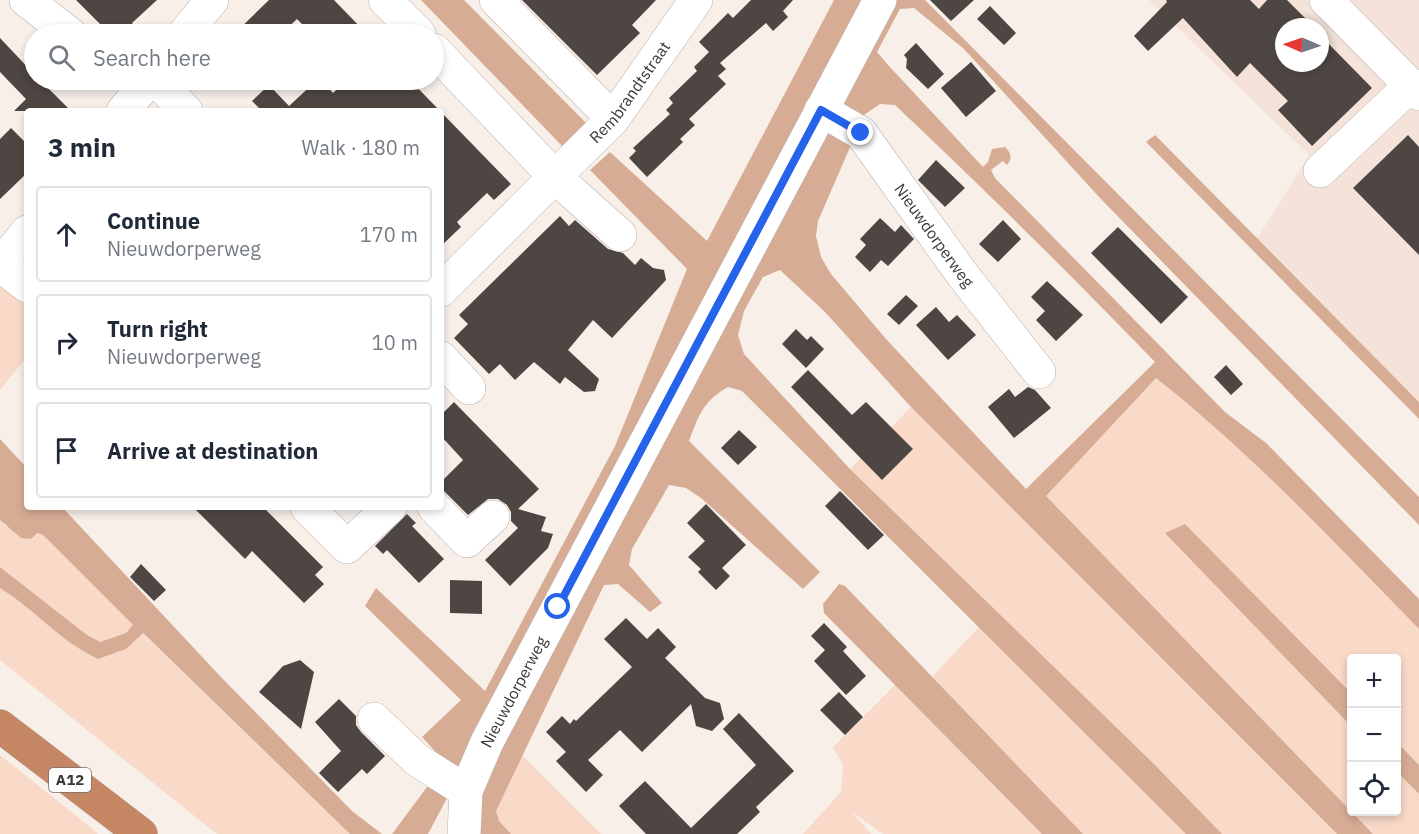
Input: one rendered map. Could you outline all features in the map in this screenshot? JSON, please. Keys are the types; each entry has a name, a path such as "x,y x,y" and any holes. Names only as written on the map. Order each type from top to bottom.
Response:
{"highway":[{"name":"A12","path":"0,726 141,834"}],"street":[{"path":"26,0 57,24"},
{"path":"192,24 212,0"},
{"path":"385,0 408,24"},
{"path":"496,0 613,119"},
{"name":"Rembrandtstraat","path":"444,287 613,119 696,0"},
{"name":"Nieuwdorperweg","path":"455,807 492,732 825,113 880,0"},
{"path":"1320,171 1415,89 1326,0"},
{"path":"444,60 556,178 620,236"},
{"path":"143,90 180,108"},
{"name":"Nieuwdorperweg","path":"825,113 861,133 962,274 1039,372"},
{"path":"24,235 0,266 24,284"},
{"path":"444,361 470,388"},
{"path":"310,510 347,547 387,510"},
{"path":"437,510 467,541 493,518"},
{"path":"374,720 417,760 455,807"}],"shaded area":[{"path":"421,0 464,0 589,126 565,149"},
{"path":"834,0 868,0 428,834 392,834 427,787 435,787 443,760 422,737 461,700 365,606 376,588 485,691 615,446 687,269 590,170 610,152 707,241"},
{"path":"892,0 925,0 1419,497 1419,525 1100,198 964,49 914,8 900,9 877,52 889,66 983,167 988,162 992,149 1005,147 1011,158 1007,165 1003,161 991,170 995,178 1225,412 1266,443 1419,599 1419,629 1259,468 1156,378 1046,496 1347,807 1347,816 1356,816 1373,834 1337,834 911,407 825,312 780,270 763,277 744,311 738,335 744,354 850,469 1154,764 1222,834 1186,834 742,391 728,387 707,403 689,441 820,572 803,589 701,498 686,488 669,485 632,549 629,565 662,603 650,612 618,584 604,585 496,811 499,821 511,834 474,834 474,808 490,761","holes":["880,104 895,105 1155,362 1026,489 886,339 831,274 821,257 816,236 818,221 864,115"]},
{"path":"1149,0 1419,0 1419,402 1257,239 1309,155"},
{"path":"1155,135 1419,402 1419,419 1146,142"},
{"path":"0,275 24,293 24,361 0,390"},
{"path":"1156,378 1259,468 1419,629 1419,765 1401,745 1401,654 1347,654 1347,689 1185,524 1166,533 1347,722 1347,807 1045,496"},
{"path":"911,407 1337,834 1222,834 1154,764 850,469"},
{"path":"0,439 24,465 24,510 65,510 220,676 352,811 382,834 350,834 143,633 126,649 98,659 71,643 0,588 0,567 87,635 100,642 126,633 133,625 43,535 37,533 31,539 21,538 0,520"},
{"path":"0,520 5,526 43,535 133,625 126,633 100,642 87,635 0,567"},
{"path":"1185,524 1347,689 1347,722 1165,533"},
{"path":"839,584 845,586 1083,834 1042,834 824,613 823,604"},
{"path":"0,588 71,643 98,659 126,649 142,633 350,834 217,834 0,660"},
{"path":"979,627 1186,834 1083,834 932,677"},
{"path":"895,685 1042,834 883,834 852,812 871,834 803,834 841,792 843,765 833,747"},
{"path":"1401,746 1419,765 1419,794 1401,776"},
{"path":"0,755 88,825 98,834 0,834"},
{"path":"522,755 601,834 511,834 499,821 496,811"},
{"path":"1401,776 1419,794 1419,834 1373,834 1356,816 1401,816"}],"building":[{"path":"76,0 157,0 133,24 100,24"},
{"path":"269,0 334,0 357,24 302,24 297,19 292,24 244,24"},
{"path":"522,0 656,0 632,25 640,33 597,75"},
{"path":"751,0 793,0 783,11 788,17 773,31 766,23 720,63 726,69 718,76 726,84 689,119 695,125 680,139 683,142 647,177 629,158 636,151 633,148 670,114 666,110 673,103 669,98 697,71 694,67 709,52 699,42 728,13 733,18"},
{"path":"930,0 974,0 951,21"},
{"path":"1166,0 1250,0 1259,9 1267,0 1287,0 1305,18 1275,18 1275,72 1329,72 1329,44 1372,88 1312,146 1278,110 1288,101 1250,63 1237,77 1183,18 1148,51 1134,36 1167,2"},
{"path":"990,6 1016,33 1004,45 977,19"},
{"path":"0,38 24,63 24,90 50,90 68,108 24,108 24,111 14,111 26,99 0,72"},
{"path":"916,43 944,74 928,89 906,68 907,59 904,55"},
{"path":"971,62 996,91 966,117 941,88"},
{"path":"264,90 274,90 289,106 306,90 330,90 333,93 336,90 420,90 437,108 259,108 252,101"},
{"path":"444,115 511,184 494,200 487,193 457,222 461,227 444,243"},
{"path":"11,128 24,141 24,176 0,199 0,139"},
{"path":"1408,135 1419,147 1419,255 1353,188"},
{"path":"936,160 965,188 945,207 918,180"},
{"path":"560,216 569,226 575,220 608,249 623,253 635,265 641,258 653,268 664,270 666,280 612,338 593,320 568,350 599,379 595,391 584,392 565,377 560,384 534,362 515,380 500,364 489,374 454,338 468,324 459,315"},
{"path":"880,218 895,232 901,225 914,239 888,266 881,260 870,272 855,257 866,245 860,239"},
{"path":"1003,220 1021,239 998,262 979,244"},
{"path":"1118,227 1188,297 1161,324 1091,253"},
{"path":"1047,281 1083,315 1056,341 1036,320 1045,311 1031,297"},
{"path":"906,295 918,306 899,325 887,314"},
{"path":"936,307 949,322 957,315 976,335 948,360 916,325"},
{"path":"796,329 807,340 811,336 824,349 806,368 782,344"},
{"path":"1226,365 1243,384 1231,395 1214,377"},
{"path":"808,370 852,415 866,402 913,449 882,480 791,387"},
{"path":"1028,387 1035,390 1051,408 1014,438 988,407 1009,389 1015,397"},
{"path":"454,402 539,489 518,509 546,517 541,531 553,534 548,548 510,586 485,560 518,528 511,521 511,512 507,505 498,499 488,499 468,515 444,491 444,479 463,460 444,439 444,412"},
{"path":"739,430 757,447 738,465 721,448"},
{"path":"840,491 884,535 868,550 825,506"},
{"path":"706,504 746,545 722,568 730,576 716,590 698,572 701,569 688,557 705,541 687,523"},
{"path":"196,510 266,510 323,567 315,575 324,584 304,603 252,551 245,559"},
{"path":"407,514 416,523 412,526 444,559 419,583 387,550 383,554 375,546"},
{"path":"141,564 166,590 154,601 130,577"},
{"path":"450,580 482,581 482,614 450,613"},
{"path":"626,618 647,639 658,628 676,647 665,658 705,698 720,703 724,719 712,731 696,726 691,704 642,752 620,730 588,760 603,775 586,792 556,761 566,752 546,732 562,716 570,724 574,719 576,721 632,667 604,639"},
{"path":"824,623 847,647 843,651 866,676 846,695 814,661 825,650 811,636"},
{"path":"300,660 314,672 301,729 259,692 283,666"},
{"path":"839,692 863,717 845,735 820,710"},
{"path":"339,699 356,716 356,725 361,732 385,756 367,774 362,769 338,792 319,773 341,751 315,722"},
{"path":"739,713 794,771 756,807 760,812 737,834 646,834 619,806 645,781 691,828 756,765 723,729"}],"route":[{"path":"558,607 821,110 861,133"}]}
